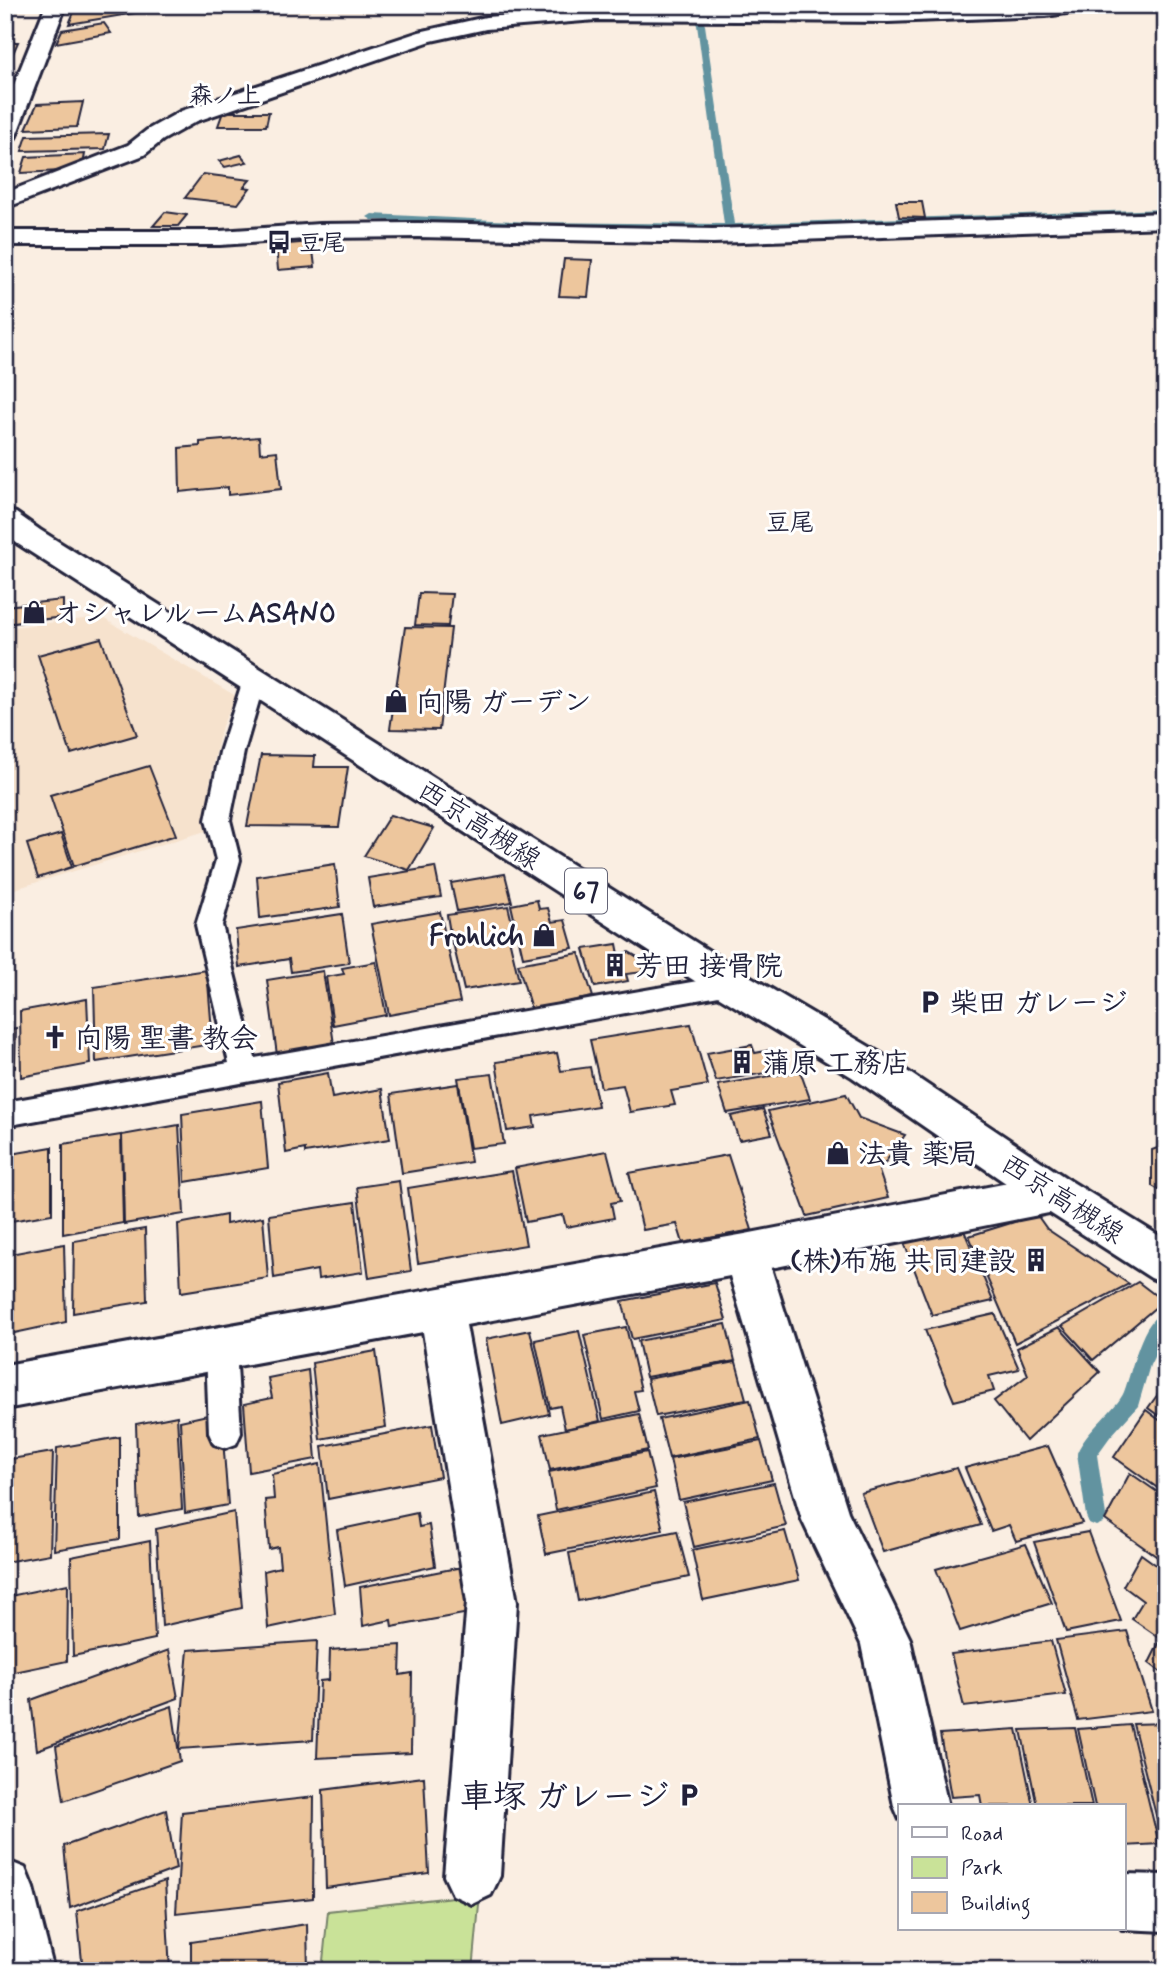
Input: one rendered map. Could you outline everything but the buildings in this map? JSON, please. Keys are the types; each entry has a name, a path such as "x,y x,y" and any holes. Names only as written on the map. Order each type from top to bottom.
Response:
{"street":[{"path":"8,125 57,5"},
{"path":"486,23 511,5"},
{"path":"5,201 135,150 189,116 426,36 486,23 596,14 888,16 1034,10 1080,5"},
{"path":"5,238 220,238 319,231 393,230 713,236 1166,220"},
{"name":"西京高槻線","path":"5,519 29,537 732,985 866,1065 1054,1193 1166,1264"},
{"path":"5,1387 745,1254 1054,1193"},
{"path":"745,1254 826,1520 886,1639 921,1804"},
{"path":"441,1307 492,1602 472,1876"},
{"path":"5,1888 26,1971"},
{"path":"1126,1902 1166,1903"}],"lane":[{"path":"244,1070 209,925 228,860 218,820 232,752 254,680"},
{"path":"5,1114 732,985"},
{"path":"221,1349 225,1433"}],"shaded area":[{"path":"101,617 236,696 222,726 212,769 206,816 209,830 5,892 5,628"}],"green space":[{"path":"480,1894 473,1971 322,1971 328,1911"}],"waterway":[{"path":"687,5 701,25 729,227"},
{"path":"729,227 1166,212"},
{"path":"372,217 532,225 729,227"},
{"path":"1096,1516 1087,1453 1103,1430 1131,1400 1153,1335 1166,1318"}],"place":[{"name":"豆尾","path":"279,242"},
{"name":"オシャレルームASANO","path":"34,612"},
{"name":"向陽 ガーデン","path":"396,701"},
{"name":"Frohlich","path":"544,935"},
{"name":"芳田 接骨院","path":"615,965"},
{"name":"柴田 ガレージ","path":"930,1002"},
{"name":"向陽 聖書 教会","path":"55,1037"},
{"name":"蒲原 工務店","path":"742,1062"},
{"name":"法貴 薬局","path":"838,1153"},
{"name":"(株)布施 共同建設","path":"1036,1260"},
{"name":"車塚 ガレージ","path":"689,1795"}],"district":[{"name":"森ノ上","path":"225,95"},
{"name":"豆尾","path":"790,522"}]}
